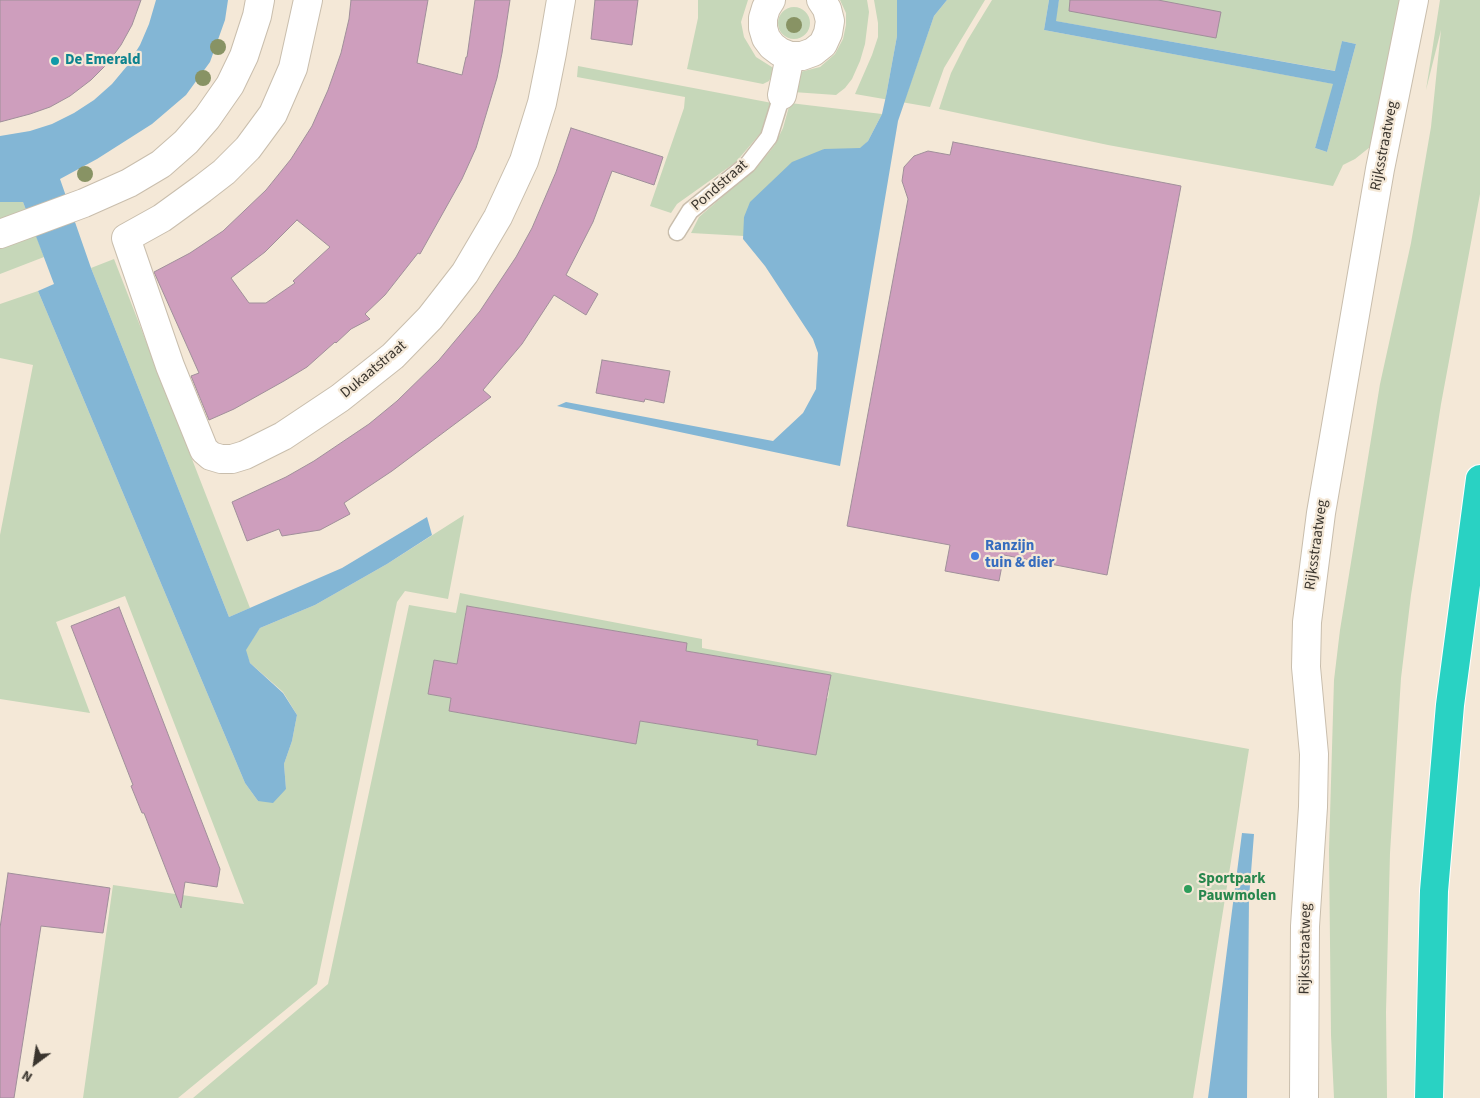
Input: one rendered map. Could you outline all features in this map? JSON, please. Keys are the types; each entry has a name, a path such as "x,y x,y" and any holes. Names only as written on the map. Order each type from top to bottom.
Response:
{"highway":[{"path":"1429,1098 1434,891 1450,705 1480,479"}],"street":[{"path":"0,234 84,203 129,183 161,164 186,142 207,118 230,85 244,56 257,16 260,0"},
{"name":"Dukaatstraat","path":"308,0 293,68 273,114 248,148 224,172 202,189 162,218 126,238 170,366 204,450 216,458 232,459 245,456 283,436 340,398 393,356 430,318 465,273 498,217 524,161 542,103 561,0"},
{"path":"771,0 764,13 763,28 766,38 772,46 790,56 802,56 813,52 823,44 828,33 830,21 827,9 821,0"},
{"name":"Rijksstraatweg","path":"1304,1098 1305,926 1313,807 1314,754 1306,667 1307,622 1321,514 1380,169 1414,0"},
{"name":"Pondstraat","path":"782,95 790,56"}],"lane":[{"name":"Pondstraat","path":"677,232 690,211 748,164 769,138 782,95"}],"green space":[{"path":"698,0 748,0 741,22 744,37 756,57 775,69 769,81 763,84 687,69 698,18"},
{"path":"840,0 867,0 869,12 865,44 852,79 836,95 793,92 796,73 820,67 835,54 843,39 846,13"},
{"path":"874,0 897,0 897,36 886,96 905,99 934,16 947,0 985,0 944,68 930,107 855,94 878,37 878,23"},
{"path":"992,0 1049,0 1044,30 1334,84 1315,148 1327,152 1356,44 1342,41 1336,71 1055,21 1059,0 1402,0 1370,147 1355,159 1343,165 1333,186 1108,145 939,109 951,73 967,41"},
{"path":"1440,0 1480,0 1480,194 1441,404 1411,595 1401,678 1390,853 1386,1012 1387,1098 1334,1098 1331,1035 1329,850 1334,680 1340,630 1380,384 1411,243 1431,127 1441,30 1426,90"},
{"path":"794,7 805,12 810,23 805,34 794,39 783,34 778,23 783,12"},
{"path":"578,66 772,103 764,129 736,162 677,204 671,213 650,206 684,108 685,97 577,77"},
{"path":"790,103 882,114 868,141 860,149 824,149 744,217 744,236 691,233 699,217 758,166 774,146 783,128"},
{"path":"0,202 23,202 26,210 0,220"},
{"path":"36,235 44,257 0,274 0,248"},
{"path":"114,259 250,608 229,617 91,268"},
{"path":"38,291 245,783 258,801 286,789 284,764 292,741 297,715 283,692 250,663 245,650 260,628 315,605 387,564 464,515 448,599 405,591 397,602 317,984 178,1098 83,1098 113,885 244,904 125,596 56,622 90,713 0,699 0,535 33,365 0,358 0,304"},
{"path":"460,593 702,639 702,648 1249,749 1193,1098 193,1098 328,984 409,605 456,613","holes":["467,606 687,643 686,651 831,675 828,698 745,738 640,721 636,743 449,711 451,698 428,694 434,660 457,664"]}],"water":[{"path":"156,0 228,0 225,20 210,62 186,95 152,124 97,159 60,179 91,268 229,617 342,568 427,517 432,535 387,564 315,605 260,628 246,650 250,663 283,693 297,715 292,741 284,764 286,789 273,803 258,801 245,783 38,291 54,284 23,202 0,202 0,136 30,131 52,124 94,100 112,84 127,66 140,45"},
{"path":"897,0 947,0 934,16 898,121 840,466 557,406 566,402 773,441 803,413 816,389 818,353 813,339 765,266 743,239 744,217 750,202 792,162 824,149 860,148 868,141 882,114 886,96 897,36"},
{"path":"1049,0 1059,0 1056,21 1335,71 1342,41 1356,44 1327,152 1315,148 1333,84 1044,30"},
{"path":"1242,833 1254,834 1249,898 1247,1098 1208,1098"}],"building":[{"name":"De Emerald","path":"0,0 141,0 132,25 121,45 107,64 91,80 70,96 50,107 0,122"},
{"path":"351,0 428,0 417,63 462,75 467,57 475,0 510,0 497,78 476,148 462,179 420,254 418,253 385,295 365,314 370,319 351,329 307,367 234,409 209,420 191,376 199,373 154,272 190,253 223,231 266,190 291,159 312,126 328,90 341,53 349,19","holes":["297,220 330,247 293,281 295,283 266,303 249,303 231,278 265,252"]},
{"path":"595,0 638,0 632,45 591,39"},
{"path":"1070,0 1158,0 1221,12 1216,38 1069,11"},
{"path":"571,128 663,157 654,185 612,171 593,222 566,275 598,294 586,315 554,295 522,344 483,390 491,397 392,471 344,503 350,514 320,530 282,536 279,529 247,541 232,502 286,477 314,461 369,424 397,401 439,360 480,311 516,257 532,228 556,172"},
{"path":"953,142 1181,186 1107,575 1004,555 999,581 945,571 950,545 847,526 908,199 902,181 904,167 914,156 928,151 950,155"},
{"path":"602,360 670,371 664,403 645,399 644,402 596,393"},
{"path":"467,606 687,643 686,651 831,675 816,755 757,745 758,740 640,721 636,744 449,711 451,698 428,694 434,660 457,664"},
{"path":"119,607 220,869 217,887 185,882 181,908 144,813 142,813 131,786 133,785 71,626"},
{"path":"8,873 110,888 103,933 41,926 14,1098 0,1098 0,928"}],"place":[{"name":"De Emerald","path":"55,61"},
{"name":"Ranzijn tuin & dier","path":"975,556"},
{"name":"Sportpark Pauwmolen","path":"1188,889"}]}
